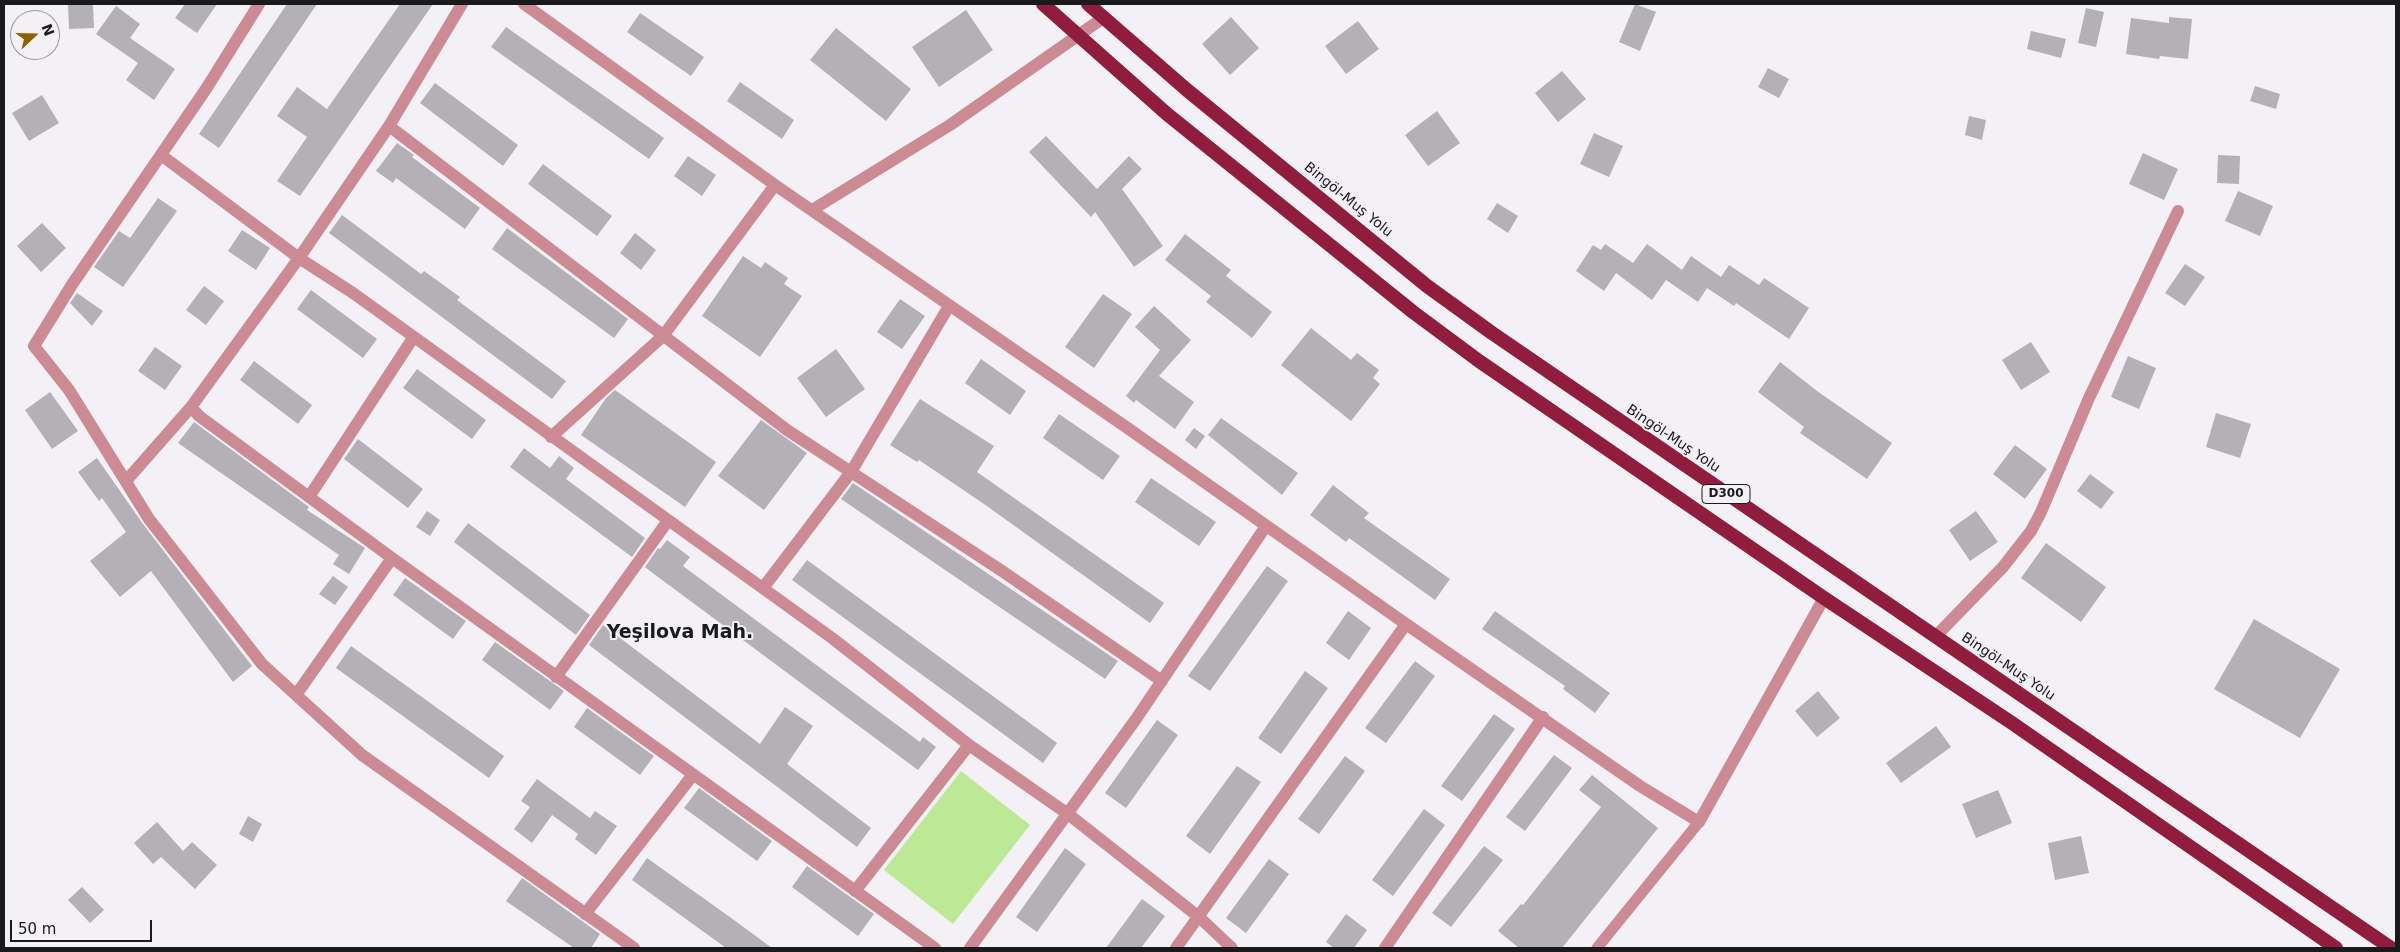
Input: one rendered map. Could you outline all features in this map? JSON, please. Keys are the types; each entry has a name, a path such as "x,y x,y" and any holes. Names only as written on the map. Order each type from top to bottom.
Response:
{"highway":[{"name":"D300","path":"1042,4 1167,114 1413,312 1547,409 1824,598 2012,723 2336,948"},
{"name":"Bingöl-Muş Yolu","path":"1088,4 1187,90 1442,296 1557,380 2392,948"}],"street":[{"path":"259,4 161,155 73,283 34,346 69,390 149,519 262,664 362,755 634,948"},
{"path":"126,481 191,407 299,258 389,126 462,4"},
{"path":"524,4 949,306 1640,786 1699,822 1824,598"},
{"path":"812,210 950,125 1103,18"},
{"path":"389,126 787,430 1002,571 1162,681"},
{"path":"161,155 299,258 353,293 667,522 764,588 969,745 1068,814 1199,917 1232,948"},
{"path":"551,437 663,336 776,184"},
{"path":"1935,637 2004,566 2031,531 2041,512 2089,398 2178,211"},
{"path":"764,588 851,472 949,306"},
{"path":"309,497 413,338"},
{"path":"191,407 199,416 392,558 692,776 935,948"},
{"path":"556,677 667,522"},
{"path":"970,948 1162,681 1266,526"},
{"path":"296,695 392,558"},
{"path":"1176,948 1406,624"},
{"path":"1385,948 1543,717"},
{"path":"855,892 969,745"},
{"path":"585,914 692,776"}],"lane":[{"path":"1597,948 1699,822"}],"green space":[{"path":"961,771 1030,825 953,924 884,870"}],"building":[{"path":"68,4 93,4 94,28 69,29"},
{"path":"185,4 217,4 197,33 175,18"},
{"path":"287,4 317,4 219,148 199,134"},
{"path":"400,4 433,4 300,196 277,181 307,137 277,116 297,87 327,109"},
{"path":"1635,4 1656,12 1640,51 1619,42"},
{"path":"116,6 140,24 130,38 175,69 154,100 126,80 138,63 96,34"},
{"path":"2086,8 2104,12 2096,47 2078,43"},
{"path":"966,10 993,50 939,87 912,47"},
{"path":"640,13 704,57 691,76 627,32"},
{"path":"1231,17 1259,48 1230,75 1202,44"},
{"path":"2169,17 2192,19 2188,59 2160,56 2159,59 2126,54 2131,18 2169,23"},
{"path":"1358,21 1379,49 1346,74 1325,46"},
{"path":"506,27 664,138 649,159 491,47"},
{"path":"836,28 911,89 886,121 810,60"},
{"path":"2031,31 2066,39 2061,58 2027,49"},
{"path":"1768,68 1789,79 1779,98 1758,87"},
{"path":"1562,71 1586,99 1558,122 1535,93"},
{"path":"740,82 794,120 782,139 727,101"},
{"path":"435,83 518,145 503,166 420,103"},
{"path":"2255,86 2280,94 2276,109 2250,101"},
{"path":"42,95 59,123 29,141 12,113"},
{"path":"1437,111 1460,143 1428,166 1405,135"},
{"path":"1969,116 1986,120 1982,140 1965,135"},
{"path":"1594,133 1623,146 1609,177 1580,164"},
{"path":"1046,136 1097,189 1129,156 1142,169 1122,189 1163,246 1134,267 1095,212 1091,217 1029,152"},
{"path":"397,143 414,155 412,157 480,208 465,229 396,178 393,183 376,171"},
{"path":"2143,153 2178,169 2164,200 2129,184"},
{"path":"2218,155 2240,156 2239,184 2217,183"},
{"path":"688,156 716,175 702,196 674,176"},
{"path":"543,164 612,216 597,236 528,184"},
{"path":"2238,191 2273,206 2260,236 2225,221"},
{"path":"158,198 177,211 123,287 94,267 119,231 130,238"},
{"path":"1497,203 1518,216 1508,233 1487,219"},
{"path":"342,215 421,274 424,271 460,297 457,300 566,381 552,399 329,233"},
{"path":"42,223 66,248 41,272 17,246"},
{"path":"507,228 628,319 614,338 492,249"},
{"path":"242,230 270,248 256,270 228,251"},
{"path":"635,233 656,250 641,270 620,253"},
{"path":"1185,234 1231,270 1226,276 1272,312 1252,338 1206,302 1211,296 1165,260"},
{"path":"1605,244 1633,263 1647,244 1682,270 1691,256 1721,277 1729,265 1759,285 1764,278 1809,308 1789,339 1736,303 1734,306 1707,288 1698,302 1666,280 1652,300 1616,273 1604,291 1576,271 1593,245 1601,250"},
{"path":"743,256 761,268 765,262 788,278 784,284 802,296 760,357 702,316"},
{"path":"2185,264 2205,277 2185,306 2165,293"},
{"path":"204,286 224,301 206,325 186,310"},
{"path":"311,290 377,339 363,358 297,309"},
{"path":"77,293 103,311 92,326 70,303"},
{"path":"1103,294 1132,314 1094,368 1065,347"},
{"path":"900,299 925,316 902,349 877,332"},
{"path":"1154,306 1191,340 1159,376 1194,402 1175,429 1136,400 1134,403 1126,396 1160,350 1135,327"},
{"path":"1311,328 1351,360 1357,353 1379,370 1373,378 1380,384 1351,421 1281,365"},
{"path":"2031,342 2050,372 2021,390 2002,360"},
{"path":"155,347 182,366 165,390 138,371"},
{"path":"836,349 865,389 826,417 797,378"},
{"path":"2128,356 2156,368 2139,409 2111,397"},
{"path":"981,359 1026,391 1010,415 965,383"},
{"path":"254,361 312,405 298,424 240,380"},
{"path":"1780,362 1817,391 1892,443 1867,479 1800,433 1804,427 1758,392"},
{"path":"417,369 486,420 472,439 403,388"},
{"path":"615,390 716,462 685,507 581,435 606,398"},
{"path":"50,392 78,431 52,449 25,410"},
{"path":"920,399 994,446 977,472 1164,603 1150,623 984,504 919,460 917,462 890,445"},
{"path":"2216,413 2251,424 2240,458 2206,447"},
{"path":"1059,414 1120,456 1103,480 1043,438"},
{"path":"1221,418 1298,473 1282,495 1208,435"},
{"path":"761,420 807,453 764,510 718,476"},
{"path":"194,422 309,507 307,510 365,548 349,574 333,564 339,555 178,443"},
{"path":"1194,428 1205,436 1196,449 1185,440"},
{"path":"358,439 423,489 408,508 344,459"},
{"path":"2015,445 2047,469 2025,499 1993,474"},
{"path":"524,448 550,468 559,456 574,468 566,479 645,538 632,557 510,467"},
{"path":"97,458 143,524 252,666 233,682 151,571 120,597 90,561 126,532 102,498 99,501 78,472"},
{"path":"2090,474 2114,492 2101,509 2077,491"},
{"path":"1151,478 1216,522 1199,546 1135,502"},
{"path":"853,483 1118,661 1105,679 841,499"},
{"path":"1333,485 1369,513 1364,518 1450,579 1435,600 1349,538 1346,542 1310,515"},
{"path":"427,511 440,520 430,536 416,527"},
{"path":"1976,511 1998,542 1970,561 1949,530"},
{"path":"468,523 590,615 576,635 454,542"},
{"path":"667,540 690,557 683,566 920,742 923,737 936,747 918,770 646,568 658,548 660,549"},
{"path":"2046,543 2106,587 2081,622 2021,578"},
{"path":"807,560 1057,743 1043,763 792,580"},
{"path":"1267,566 1288,581 1210,691 1188,676"},
{"path":"333,576 348,587 335,605 319,594"},
{"path":"405,578 466,621 453,639 393,595"},
{"path":"1348,611 1371,628 1349,660 1326,643"},
{"path":"1495,611 1610,693 1595,713 1563,689 1565,686 1482,629"},
{"path":"2254,619 2340,669 2300,738 2214,689"},
{"path":"603,625 760,744 785,707 813,726 787,764 871,828 857,847 589,645"},
{"path":"495,642 564,691 550,710 482,660"},
{"path":"351,646 504,756 489,778 336,668"},
{"path":"1415,661 1435,676 1386,743 1365,728"},
{"path":"1305,671 1328,688 1281,754 1258,738"},
{"path":"1818,691 1840,718 1817,737 1795,711"},
{"path":"587,708 654,756 640,775 574,727"},
{"path":"1494,714 1515,729 1462,801 1441,786"},
{"path":"1157,720 1178,735 1126,808 1105,793"},
{"path":"1936,726 1951,747 1901,783 1886,763"},
{"path":"1554,755 1572,768 1525,831 1506,817"},
{"path":"1345,756 1365,771 1319,834 1298,819"},
{"path":"1237,766 1261,782 1210,854 1186,836"},
{"path":"1592,775 1658,828 1562,948 1519,948 1498,931 1521,904 1523,905 1601,807 1579,790"},
{"path":"537,779 590,818 595,811 617,826 596,855 575,839 578,834 552,815 532,843 514,829 530,807 521,801"},
{"path":"699,788 772,841 757,861 684,808"},
{"path":"1998,790 2012,823 1976,838 1962,804"},
{"path":"1424,809 1445,825 1393,896 1372,880"},
{"path":"248,816 262,824 253,842 239,834"},
{"path":"157,822 183,851 192,842 217,865 195,889 161,857 153,864 134,843"},
{"path":"2081,836 2089,873 2055,880 2048,843"},
{"path":"1484,846 1503,860 1451,927 1432,913"},
{"path":"1065,848 1086,864 1037,932 1016,917"},
{"path":"647,858 772,948 726,948 632,880"},
{"path":"1269,859 1289,874 1246,933 1226,918"},
{"path":"807,866 874,914 858,936 792,887"},
{"path":"522,878 600,934 591,948 574,948 506,901"},
{"path":"82,887 104,910 90,923 68,900"},
{"path":"1142,899 1165,916 1141,948 1106,948"},
{"path":"1346,914 1367,930 1354,948 1334,948 1326,942"}],"district":[{"name":"Yeşilova Mah.","path":"680,633"}]}
